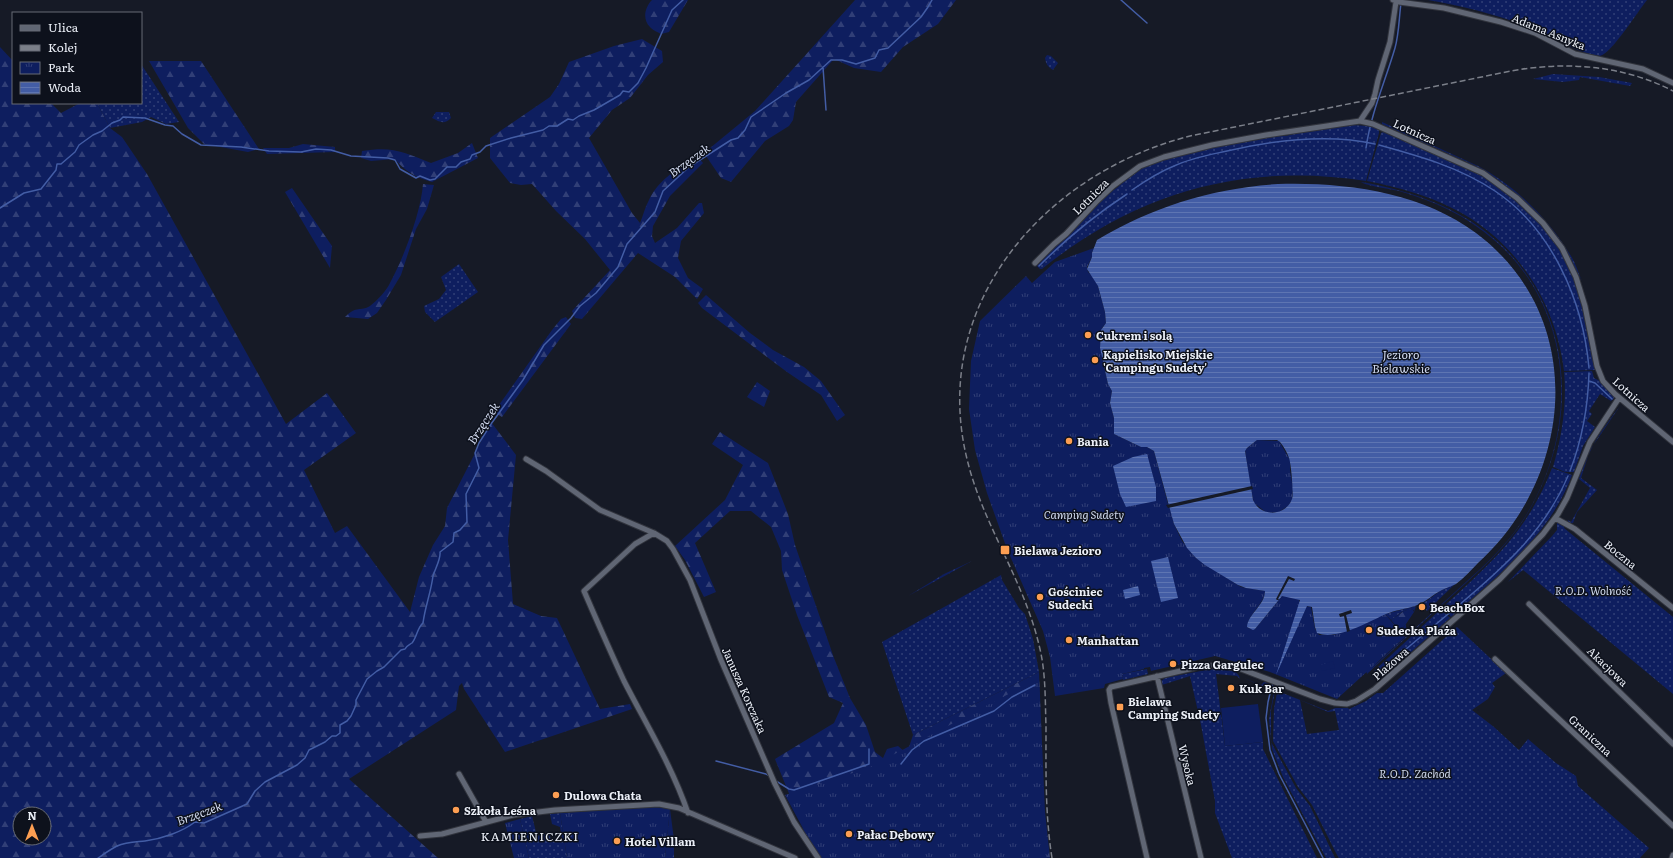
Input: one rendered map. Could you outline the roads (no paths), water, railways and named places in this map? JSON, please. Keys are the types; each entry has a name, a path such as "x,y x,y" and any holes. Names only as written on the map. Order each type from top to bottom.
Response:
{"street":[{"name":"Adama Asnyka","path":"1398,2 1444,8 1501,22 1535,33 1575,54 1643,69 1673,83"},
{"path":"1362,121 1376,94 1378,80 1390,42 1398,2"},
{"name":"Lotnicza","path":"1035,263 1113,186 1140,166 1164,157 1212,145 1266,135 1362,121 1373,124 1483,173 1517,198 1546,227 1565,253 1578,281 1585,306 1596,364 1600,374 1608,387 1619,398 1673,442"},
{"name":"Plażowa","path":"1147,858 1109,690 1116,685 1203,666 1225,665 1246,670 1331,703 1347,704 1358,701 1372,692 1500,579 1531,548 1555,518 1570,490 1589,443 1619,398"},
{"name":"Janusza Korczaka","path":"526,459 546,471 600,510 654,533 667,541 682,564 690,580 721,660 775,784 794,822 816,857"},
{"name":"Boczna","path":"1555,518 1575,529 1673,608"},
{"path":"654,533 636,544 584,591 624,681 681,794 688,813"},
{"name":"Akacjowa","path":"1529,604 1673,744"},
{"name":"Graniczna","path":"1495,659 1673,826"},
{"name":"Wysoka","path":"1157,676 1201,858"},
{"path":"460,774 486,822"},
{"path":"420,836 442,834 513,815 555,810 644,805 670,806 795,858"}],"water":[{"name":"Jezioro Bielawskie","path":"1278,184 1329,185 1382,192 1431,208 1454,219 1476,233 1512,267 1537,307 1551,350 1555,396 1550,441 1535,486 1511,527 1467,574 1456,584 1438,592 1419,604 1389,613 1352,630 1333,635 1317,633 1312,607 1307,606 1276,675 1300,600 1282,596 1253,630 1247,627 1248,622 1262,601 1265,591 1238,585 1205,565 1187,548 1174,524 1154,451 1147,447 1141,447 1114,434 1114,418 1110,403 1112,391 1108,384 1100,348 1101,330 1106,323 1105,312 1098,286 1087,269 1097,240 1118,228 1161,209 1184,201 1254,186","holes":["1257,440 1277,440 1283,446 1289,458 1293,496 1289,505 1279,512 1273,513 1262,510 1253,500 1245,451"]},
{"path":"1147,454 1156,487 1156,501 1126,507 1120,494 1113,466 1133,457"},
{"path":"1168,557 1178,598 1161,602 1151,561"},
{"path":"1138,586 1140,595 1125,599 1123,590"}],"waterway":[{"path":"0,208 24,193 41,189 56,170 57,164 61,164 75,152 79,145 93,135 102,131 123,117 145,118 165,125 173,126 182,134 201,145 241,147 269,151 301,152 316,149 331,150 351,156 388,158 395,160 400,169 416,178 420,176 430,180 435,179 447,167 456,167 461,162 470,159 472,155 480,152 486,146 543,130 549,126 557,126 568,119 573,120 620,95 623,91 629,92 638,83 646,68 672,10 683,0"},
{"name":"Brzęczek","path":"98,858 120,845 164,837 178,832 195,822 204,823 247,804 255,791 265,782 297,765 305,758 309,750 325,742 332,736 336,736 340,733 340,725 347,721 351,716 356,705 356,700 367,679 384,667 401,650 405,649 412,643 419,627 423,623 433,576 439,561 440,552 453,542 454,533 460,530 467,522 466,494 479,468 475,453 479,443 523,380 544,345 571,318 580,306 596,293 618,267 627,244 655,212 663,191 689,167 731,140 738,138 745,130 751,117 786,93 809,80 831,60 842,60 856,64 875,58 879,50 888,48 921,17 932,0"},
{"path":"1121,0 1147,23"},
{"path":"1366,148 1375,110 1396,43 1401,3"},
{"path":"823,67 826,110"},
{"path":"1132,190 1168,168 1180,163 1245,147 1282,141 1320,138 1375,144"},
{"path":"1379,145 1424,158 1467,175 1495,191 1515,207 1533,225 1548,246 1572,293 1580,317 1586,343 1589,368"},
{"path":"1039,266 1081,228 1127,194"},
{"path":"1570,471 1584,423 1589,373"},
{"path":"1589,381 1595,383 1612,399"},
{"path":"1376,674 1475,591 1507,562 1535,531 1559,496 1568,476"},
{"path":"901,764 912,750 924,741 994,711 1012,697 1035,685"},
{"path":"1272,685 1266,718 1270,750 1279,774 1323,858"},
{"path":"776,781 789,789 794,790 869,764 869,749"},
{"path":"716,761 769,776"}],"railway":[{"path":"1052,858 1047,808 1044,675 1039,645 1024,598 975,486 968,463 960,405 965,351 982,300 1009,254 1045,214 1088,181 1137,154 1190,136 1511,71 1552,66 1573,66 1614,71 1654,82 1673,91"}],"place":[{"name":"Cukrem i solą","path":"1088,335"},
{"name":"Kąpielisko Miejskie 'Campingu Sudety'","path":"1095,360"},
{"name":"Bania","path":"1069,441"},
{"name":"Bielawa Jezioro","path":"1005,550"},
{"name":"Gościniec Sudecki","path":"1040,597"},
{"name":"BeachBox","path":"1422,607"},
{"name":"Sudecka Plaża","path":"1369,630"},
{"name":"Manhattan","path":"1069,640"},
{"name":"Pizza Gargulec","path":"1173,664"},
{"name":"Kuk Bar","path":"1231,688"},
{"name":"Bielawa Camping Sudety","path":"1120,707"},
{"name":"Dulowa Chata","path":"556,795"},
{"name":"Szkoła Leśna","path":"456,810"},
{"name":"Pałac Dębowy","path":"849,834"},
{"name":"Hotel Villam","path":"617,841"}],"district":[{"name":"KAMIENICZKI","path":"530,836"}],"park label":[{"name":"Camping Sudety","path":"1084,514"},
{"name":"R.O.D. Wolność","path":"1593,590"},
{"name":"R.O.D. Zachód","path":"1415,773"}]}
